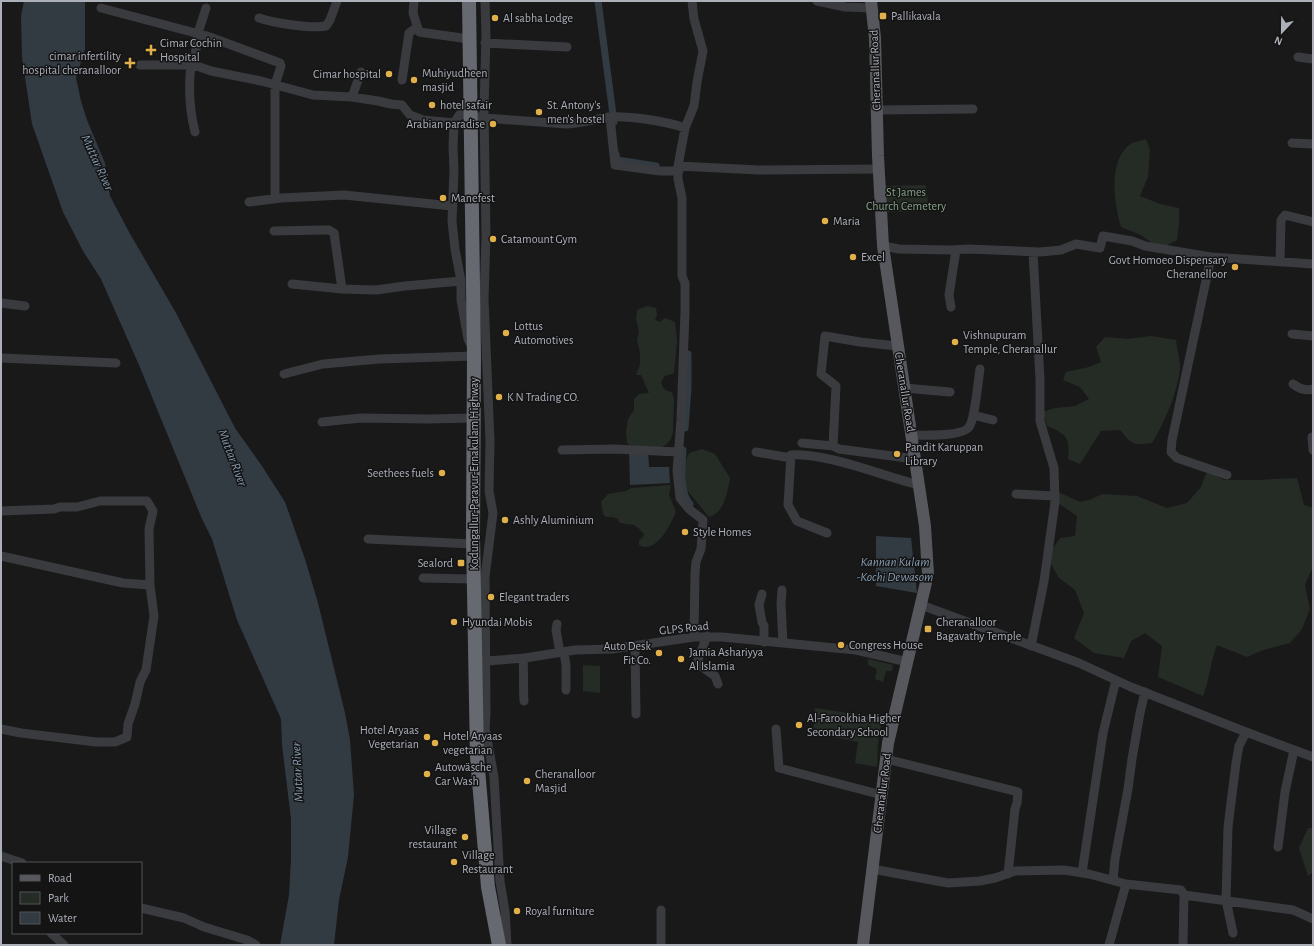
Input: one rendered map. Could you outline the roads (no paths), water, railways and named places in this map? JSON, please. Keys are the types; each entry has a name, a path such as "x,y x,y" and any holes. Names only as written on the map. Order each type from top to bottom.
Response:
{"highway":[{"name":"Kodungallur-Paravur-Ernakulam Highway","path":"469,1 469,39 477,116 473,418 477,757 488,887 500,945"}],"main road":[{"name":"Cheranallur Road","path":"862,945 888,743 928,574 925,526 883,246 875,38 872,4"}],"street":[{"path":"259,18 297,26 326,26 330,20 337,1"},
{"path":"414,1 413,13 418,32 469,39"},
{"path":"485,1 485,43 477,116 486,237 484,298 490,441 489,491 492,513 485,577 485,730 494,777 500,881 505,911 507,945"},
{"path":"692,1 694,18 703,50 694,106 685,128 678,179 682,198 682,276 685,283 685,312 681,420 677,471 680,498 689,509 703,520 701,549 695,568 699,636 698,660 701,666 715,676 718,684"},
{"path":"817,1 845,7 872,4"},
{"path":"101,8 198,34 277,61 281,66 276,85 275,199"},
{"path":"195,132 189,105 192,65 198,34 206,8"},
{"path":"402,80 409,33 417,27"},
{"path":"485,43 567,47"},
{"path":"1298,57 1313,59"},
{"path":"140,65 192,65 211,71 276,85 313,95 352,98 391,104 403,100 410,115 423,120 454,123"},
{"path":"352,98 361,72"},
{"path":"877,110 973,109"},
{"path":"284,374 323,364 474,353 468,339 461,300 461,281 452,221 454,170 452,146 454,123 460,114 567,124 580,124 612,117 645,119 678,125 685,128"},
{"path":"612,117 614,165 660,171 679,168 759,170 879,169"},
{"path":"1292,143 1313,144"},
{"path":"249,202 344,195 452,206"},
{"path":"1280,262 1281,220 1285,215 1313,222"},
{"path":"274,231 329,230 334,233 342,289"},
{"path":"883,246 899,248 1033,252 1061,250 1076,244 1100,248 1103,236 1132,241 1144,246 1211,257 1313,264"},
{"path":"951,307 949,295 956,250"},
{"path":"1031,646 1044,580 1055,502 1054,468 1040,421 1040,379 1033,252"},
{"path":"1211,257 1172,440 1171,452 1177,458 1227,475"},
{"path":"292,284 342,289 376,290 461,281"},
{"path":"1,302 24,306"},
{"path":"1292,334 1313,336"},
{"path":"834,446 833,441 837,393 836,386 821,374 825,336 898,346"},
{"path":"1,358 116,363"},
{"path":"911,435 954,434 969,428 973,415 980,369"},
{"path":"1293,384 1307,390 1313,389"},
{"path":"904,388 950,392"},
{"path":"973,415 993,420"},
{"path":"322,422 361,418 473,418"},
{"path":"1312,437 1313,450"},
{"path":"802,443 834,446 839,449 915,459"},
{"path":"562,450 614,449 679,452"},
{"path":"756,452 791,458"},
{"path":"827,533 796,521 788,505 791,455 801,454 847,462 893,478 919,484"},
{"path":"1016,494 1055,496"},
{"path":"1,511 54,509 100,501 147,501 153,511 149,529 150,585 154,616 146,670 140,682 135,704 128,724 127,737 115,742 96,742 21,733 1,729"},
{"path":"368,540 474,544"},
{"path":"1,556 123,583 150,585"},
{"path":"423,578 474,579"},
{"path":"782,590 781,604 783,643"},
{"path":"762,594 759,605 764,626 764,642"},
{"path":"921,604 1079,663 1145,692 1313,757"},
{"path":"557,624 556,630 566,665 566,690"},
{"name":"GLPS Road","path":"486,661 523,658 575,650 612,649 699,636 856,650 908,662"},
{"path":"635,646 636,714"},
{"path":"523,658 524,701"},
{"path":"1082,873 1104,733 1116,680"},
{"path":"1113,880 1115,859 1132,759 1145,692"},
{"path":"776,729 780,768 882,795"},
{"path":"1233,933 1226,900 1228,827 1239,746 1246,732"},
{"path":"1278,847 1285,792 1294,750"},
{"path":"886,760 1018,792 1018,803 1015,810 1008,874"},
{"path":"1,856 19,862"},
{"path":"872,869 948,883 980,881 1015,871 1064,870 1126,884 1181,890 1184,895 1183,945"},
{"path":"1110,945 1126,884"},
{"path":"1184,895 1293,910 1313,919"},
{"path":"142,908 184,918 204,927 247,940 256,945"},
{"path":"661,910 661,945"},
{"path":"52,934 64,945"}],"water":[{"name":"Muttar River","path":"24,1 85,1 85,49 76,78 87,120 105,163 110,196 176,313 235,428 285,502 305,559 318,603 345,713 350,740 354,795 348,857 339,900 334,945 280,945 289,895 291,859 291,819 282,745 281,719 237,620 212,539 202,519 139,365 101,279 83,251 63,212 32,124 22,57 21,16"},
{"path":"648,450 649,467 669,467 670,483 630,485 629,451"},
{"name":"Kannan Kulam -Kochi Dewasom","path":"876,536 911,538 917,593 876,586"}],"waterway":[{"path":"598,1 614,122"},
{"path":"616,154 617,160 656,166"},
{"path":"685,428 688,388 688,354"},
{"path":"683,450 683,486 686,499 690,504"}],"place":[{"name":"Pallikavala","path":"883,16"},
{"name":"Al sabha Lodge","path":"495,18"},
{"name":"Cimar Cochin Hospital","path":"151,50"},
{"name":"cimar infertility hospital cheranalloor","path":"130,63"},
{"name":"Cimar hospital","path":"389,74"},
{"name":"Muhiyudheen masjid","path":"414,80"},
{"name":"hotel safair","path":"432,105"},
{"name":"St. Antony's men's hostel","path":"539,112"},
{"name":"Arabian paradise","path":"493,124"},
{"name":"Manefest","path":"443,198"},
{"name":"Maria","path":"825,221"},
{"name":"Catamount Gym","path":"493,239"},
{"name":"Excel","path":"853,257"},
{"name":"Govt Homoeo Dispensary Cheranelloor","path":"1235,267"},
{"name":"Lottus Automotives","path":"506,333"},
{"name":"Vishnupuram Temple, Cheranallur","path":"955,342"},
{"name":"K N Trading CO.","path":"499,397"},
{"name":"Pandit Karuppan Library","path":"897,454"},
{"name":"Seethees fuels","path":"442,473"},
{"name":"Ashly Aluminium","path":"505,520"},
{"name":"Style Homes","path":"685,532"},
{"name":"Sealord","path":"461,563"},
{"name":"Elegant traders","path":"491,597"},
{"name":"Hyundai Mobis","path":"454,622"},
{"name":"Cheranalloor Bagavathy Temple","path":"928,629"},
{"name":"Congress House","path":"841,645"},
{"name":"Auto Desk Fit Co.","path":"659,653"},
{"name":"Jamia Ashariyya Al Islamia","path":"681,659"},
{"name":"Al-Farookhia Higher Secondary School","path":"799,725"},
{"name":"Hotel Aryaas Vegetarian","path":"427,737"},
{"name":"Hotel Aryaas vegetarian","path":"435,743"},
{"name":"Autowäsche Car Wash","path":"427,774"},
{"name":"Cheranalloor Masjid","path":"527,781"},
{"name":"Village restaurant","path":"465,837"},
{"name":"Village Restaurant","path":"454,862"},
{"name":"Royal furniture","path":"517,911"}],"park label":[{"name":"St James Church Cemetery","path":"906,199"}]}
